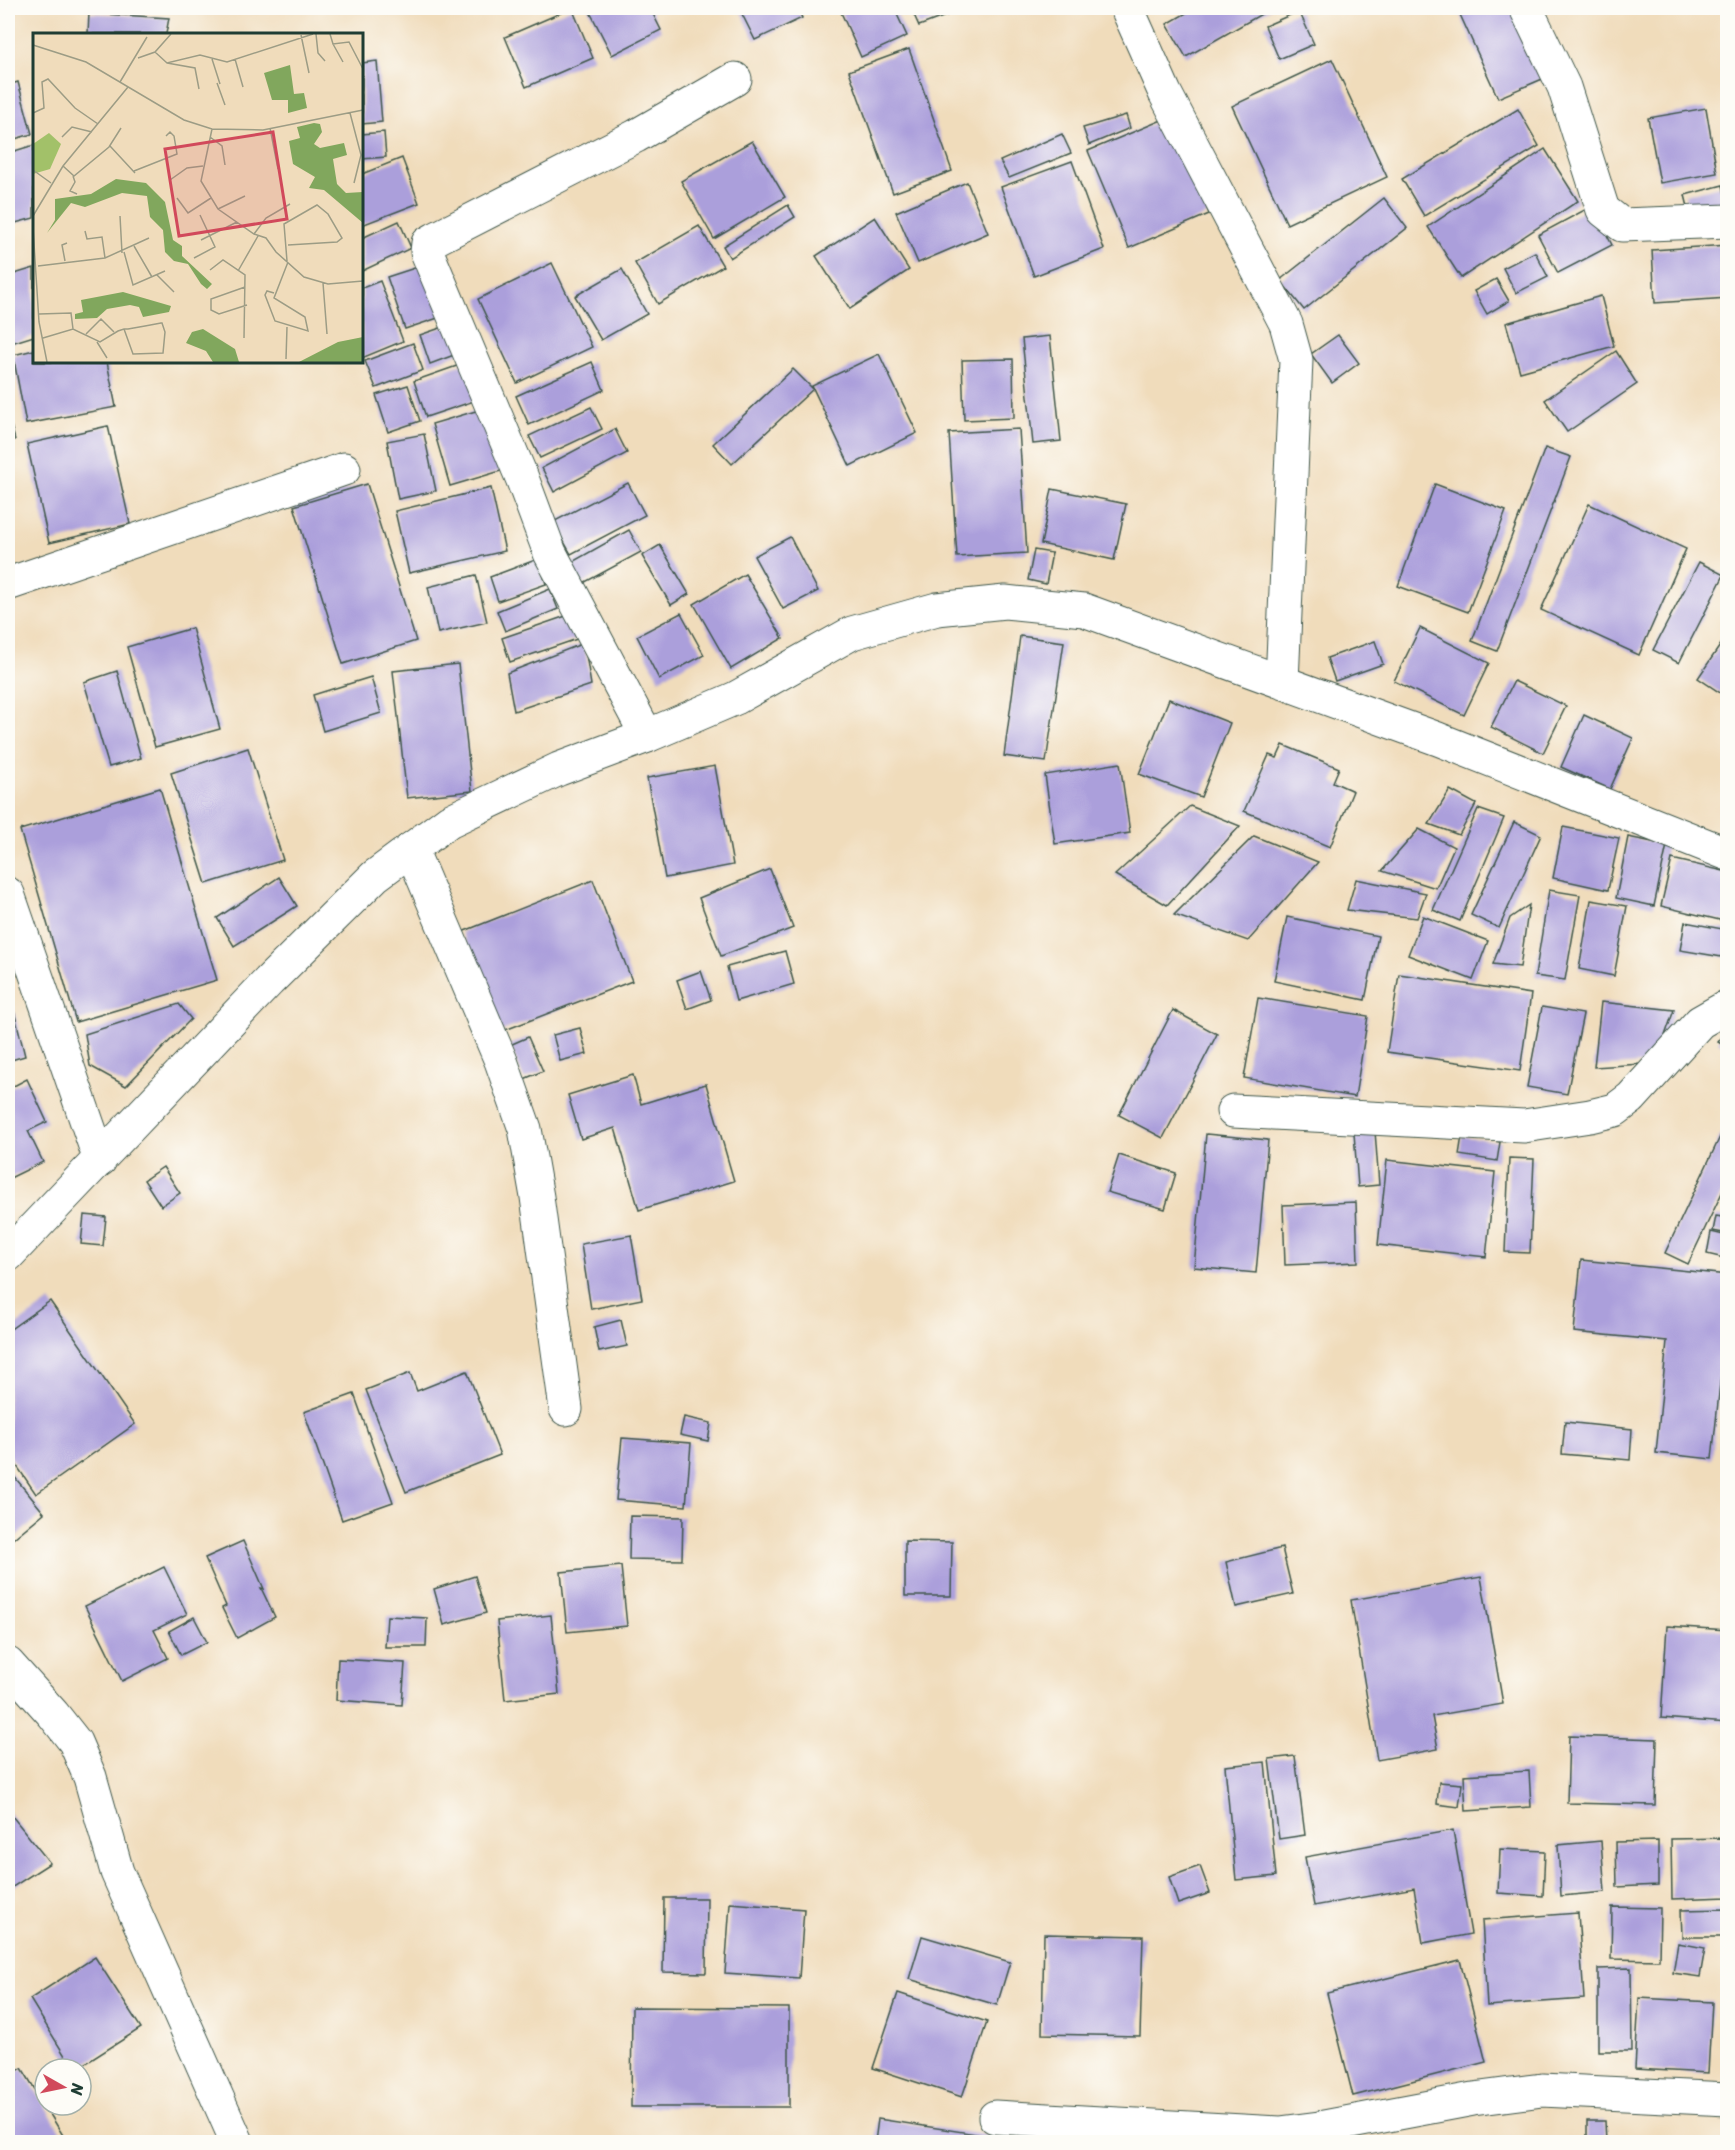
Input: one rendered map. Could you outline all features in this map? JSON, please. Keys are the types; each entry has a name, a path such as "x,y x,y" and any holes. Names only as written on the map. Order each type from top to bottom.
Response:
{"street":[{"path":"1127,8 1165,93 1286,324 1296,360 1282,682"},
{"path":"1526,8 1564,87 1603,210 1622,225 1728,221"},
{"path":"647,736 550,553 522,478 427,252 428,243 636,136 735,79"},
{"path":"8,584 344,469"},
{"path":"8,1255 269,981 375,876 449,821 559,768 647,736 736,698 852,633 937,609 1005,602 1084,609 1438,739 1728,854"},
{"path":"411,849 501,1060 525,1129 537,1197 566,1409"},
{"path":"8,894 100,1160"},
{"path":"1233,1111 1524,1126 1590,1116 1615,1110 1631,1098 1700,1022 1728,1006"},
{"path":"8,1664 75,1742 90,1777 117,1872 237,2142"},
{"path":"995,2117 1280,2133 1319,2128 1473,2099 1542,2090 1728,2098"}],"building":[{"path":"572,8 593,58 526,87 505,37"},
{"path":"588,8 650,8 661,30 612,55"},
{"path":"739,8 797,8 802,18 755,40"},
{"path":"839,8 894,8 907,36 861,57"},
{"path":"911,8 945,8 948,15 919,26"},
{"path":"1195,8 1272,8 1186,57 1167,24"},
{"path":"1457,8 1516,8 1547,77 1498,98"},
{"path":"1299,11 1314,44 1279,59 1265,26"},
{"path":"89,13 169,18 166,33 88,33"},
{"path":"909,49 952,171 893,193 849,71"},
{"path":"1332,59 1387,177 1287,224 1232,106"},
{"path":"377,61 382,122 363,124 363,63"},
{"path":"18,82 32,134 8,141 8,85"},
{"path":"1706,108 1717,173 1660,183 1648,118"},
{"path":"1518,109 1539,146 1424,216 1402,179"},
{"path":"1126,115 1130,128 1089,145 1083,128"},
{"path":"1169,117 1209,214 1129,248 1088,151"},
{"path":"384,132 386,157 363,159 363,134"},
{"path":"1062,134 1071,153 1009,178 1000,161"},
{"path":"752,141 785,197 714,239 681,181"},
{"path":"33,145 33,218 8,225 8,153"},
{"path":"1545,149 1578,201 1461,278 1428,227"},
{"path":"402,158 419,203 363,225 363,174"},
{"path":"1072,161 1104,249 1034,276 1001,187"},
{"path":"967,182 988,233 918,263 896,212"},
{"path":"1723,185 1728,209 1691,219 1685,195"},
{"path":"1384,198 1407,228 1304,310 1280,280"},
{"path":"788,205 795,217 730,258 723,246"},
{"path":"1592,206 1612,245 1558,273 1538,235"},
{"path":"875,217 909,270 850,309 816,256"},
{"path":"399,221 411,248 363,271 363,238"},
{"path":"699,226 723,266 658,304 635,263"},
{"path":"1728,245 1728,298 1655,303 1652,250"},
{"path":"1535,252 1548,277 1516,293 1503,268"},
{"path":"552,263 592,347 517,383 478,299"},
{"path":"427,264 444,316 405,329 387,277"},
{"path":"33,268 33,336 8,344 8,276"},
{"path":"622,269 647,314 601,340 575,296"},
{"path":"1496,279 1509,301 1487,314 1474,291"},
{"path":"380,281 403,341 363,358 363,288"},
{"path":"1601,296 1614,346 1520,372 1506,323"},
{"path":"452,324 462,352 430,364 420,335"},
{"path":"1338,335 1359,363 1332,383 1311,354"},
{"path":"1050,336 1061,441 1033,444 1022,339"},
{"path":"413,343 423,370 376,388 365,361"},
{"path":"33,350 33,363 107,363 116,407 26,424 13,355"},
{"path":"1616,351 1637,384 1567,432 1545,400"},
{"path":"879,354 917,433 850,466 812,386"},
{"path":"1013,359 1014,418 964,420 962,360"},
{"path":"471,361 483,398 426,417 414,381"},
{"path":"592,362 604,390 529,425 516,396"},
{"path":"793,369 813,389 732,464 713,444"},
{"path":"408,385 420,421 388,432 376,395"},
{"path":"591,407 602,429 540,458 529,436"},
{"path":"486,408 504,470 450,486 432,424"},
{"path":"8,414 15,440 8,442"},
{"path":"108,426 130,524 49,543 27,444"},
{"path":"615,429 627,453 554,492 542,468"},
{"path":"1019,429 1027,553 957,557 949,433"},
{"path":"424,434 436,491 398,499 387,441"},
{"path":"1545,448 1571,457 1497,651 1472,641"},
{"path":"628,483 645,515 571,554 553,522"},
{"path":"367,484 416,641 343,664 294,506"},
{"path":"1435,484 1506,511 1468,612 1398,586"},
{"path":"491,488 505,551 409,573 395,511"},
{"path":"1052,489 1126,504 1114,560 1041,544"},
{"path":"1589,504 1686,549 1639,655 1541,610"},
{"path":"629,530 641,552 576,587 565,566"},
{"path":"790,537 818,591 783,609 754,556"},
{"path":"660,545 689,594 671,605 642,556"},
{"path":"1034,550 1052,553 1046,584 1028,580"},
{"path":"538,559 546,584 498,601 490,577"},
{"path":"1699,562 1724,575 1679,663 1653,650"},
{"path":"745,574 783,638 731,669 694,604"},
{"path":"476,575 487,622 438,633 428,587"},
{"path":"550,589 558,609 505,631 497,611"},
{"path":"681,613 704,655 659,679 637,636"},
{"path":"569,615 577,639 510,662 502,638"},
{"path":"192,628 220,729 155,747 127,647"},
{"path":"1420,628 1489,663 1464,715 1394,681"},
{"path":"1728,634 1728,698 1698,678"},
{"path":"1020,636 1064,642 1046,762 1004,756"},
{"path":"1375,641 1383,664 1335,681 1327,658"},
{"path":"584,643 591,685 514,711 507,673"},
{"path":"458,664 472,791 407,798 393,671"},
{"path":"117,671 141,758 109,767 84,682"},
{"path":"371,677 381,713 323,731 313,695"},
{"path":"1514,681 1566,706 1543,753 1491,727"},
{"path":"1169,699 1230,723 1201,797 1139,774"},
{"path":"1584,715 1633,738 1610,789 1561,767"},
{"path":"1283,745 1339,768 1333,782 1353,791 1330,847 1244,811 1269,755 1277,758"},
{"path":"248,748 283,860 206,884 171,773"},
{"path":"1120,763 1130,833 1055,844 1045,775"},
{"path":"715,766 733,865 665,878 647,778"},
{"path":"160,788 217,980 76,1022 20,830"},
{"path":"1450,790 1476,804 1459,835 1429,824"},
{"path":"1190,806 1240,826 1167,905 1115,875"},
{"path":"1478,809 1504,818 1460,921 1433,910"},
{"path":"1514,822 1541,835 1499,928 1471,915"},
{"path":"1563,827 1619,838 1608,890 1553,878"},
{"path":"1419,829 1454,847 1436,888 1382,871"},
{"path":"1254,836 1318,862 1248,941 1174,915"},
{"path":"1628,837 1667,845 1654,906 1616,898"},
{"path":"1672,859 1728,872 1728,922 1661,906"},
{"path":"770,869 793,928 721,956 699,898"},
{"path":"279,877 297,906 234,946 217,918"},
{"path":"1356,879 1426,893 1417,918 1347,910"},
{"path":"593,880 632,981 500,1032 462,932"},
{"path":"1549,890 1580,895 1565,980 1535,976"},
{"path":"1591,900 1627,906 1614,976 1579,969"},
{"path":"1529,905 1520,967 1493,964 1510,918"},
{"path":"1423,916 1488,941 1473,980 1408,955"},
{"path":"1287,917 1378,936 1365,1000 1274,981"},
{"path":"1685,922 1728,930 1728,958 1680,950"},
{"path":"785,951 794,984 736,1001 727,967"},
{"path":"701,971 711,1000 687,1009 677,980"},
{"path":"1399,974 1531,994 1520,1071 1387,1052"},
{"path":"1258,998 1368,1016 1355,1097 1244,1078"},
{"path":"1601,1002 1674,1010 1662,1044 1642,1064 1594,1067"},
{"path":"179,1004 191,1019 126,1086 90,1066 85,1034"},
{"path":"13,1007 25,1056 8,1061 8,1008"},
{"path":"1542,1007 1583,1014 1567,1094 1527,1087"},
{"path":"1173,1010 1217,1034 1163,1138 1119,1115"},
{"path":"580,1028 587,1054 560,1061 553,1035"},
{"path":"1728,1029 1728,1048 1718,1042"},
{"path":"528,1037 543,1071 524,1079 510,1045"},
{"path":"633,1075 641,1104 706,1084 734,1181 639,1210 615,1128 581,1139 568,1095"},
{"path":"27,1079 47,1122 28,1131 43,1162 8,1179 8,1089"},
{"path":"1728,1120 1728,1180 1688,1264 1665,1253"},
{"path":"1375,1131 1379,1185 1358,1187 1354,1133"},
{"path":"1206,1134 1268,1140 1256,1273 1194,1267"},
{"path":"1462,1136 1500,1142 1497,1161 1459,1155"},
{"path":"1119,1155 1176,1173 1165,1209 1107,1192"},
{"path":"1509,1158 1534,1159 1530,1253 1505,1252"},
{"path":"1387,1160 1495,1172 1486,1257 1378,1245"},
{"path":"163,1167 180,1193 161,1206 144,1180"},
{"path":"1356,1202 1358,1262 1285,1265 1283,1205"},
{"path":"84,1215 106,1217 103,1246 81,1244"},
{"path":"1716,1216 1728,1218 1728,1234 1713,1231"},
{"path":"1711,1232 1728,1236 1728,1259 1707,1254"},
{"path":"631,1235 642,1299 591,1309 581,1244"},
{"path":"1581,1260 1728,1275 1728,1308 1712,1459 1656,1453 1667,1341 1574,1332"},
{"path":"50,1301 135,1424 36,1494 8,1453 8,1331"},
{"path":"621,1320 627,1346 599,1352 594,1327"},
{"path":"467,1371 500,1455 406,1492 366,1390 410,1373 417,1391"},
{"path":"354,1394 393,1502 342,1520 304,1412"},
{"path":"684,1417 711,1423 708,1441 680,1435"},
{"path":"1565,1422 1632,1429 1630,1460 1562,1454"},
{"path":"622,1438 691,1443 686,1506 616,1500"},
{"path":"8,1469 44,1513 8,1543"},
{"path":"630,1516 683,1517 682,1560 629,1559"},
{"path":"243,1541 275,1617 237,1638 222,1608 226,1606 205,1558"},
{"path":"905,1541 952,1542 951,1596 905,1596"},
{"path":"1282,1548 1293,1594 1236,1607 1226,1562"},
{"path":"621,1566 627,1626 567,1632 561,1572"},
{"path":"164,1567 187,1614 154,1630 168,1658 122,1681 85,1606"},
{"path":"475,1576 486,1613 444,1625 434,1589"},
{"path":"1481,1577 1503,1704 1432,1716 1438,1749 1377,1760 1351,1600"},
{"path":"551,1615 559,1694 505,1700 497,1621"},
{"path":"387,1616 427,1618 426,1647 385,1647"},
{"path":"194,1617 207,1642 181,1655 169,1631"},
{"path":"1667,1626 1728,1630 1728,1723 1661,1718"},
{"path":"338,1659 405,1663 402,1705 336,1700"},
{"path":"1569,1736 1657,1739 1655,1805 1567,1803"},
{"path":"1295,1756 1305,1835 1279,1839 1269,1759"},
{"path":"1265,1762 1276,1876 1236,1880 1225,1766"},
{"path":"1529,1771 1531,1807 1466,1811 1464,1775"},
{"path":"1439,1782 1462,1784 1459,1807 1437,1804"},
{"path":"8,1811 50,1863 8,1890"},
{"path":"1453,1830 1471,1934 1423,1943 1414,1888 1314,1906 1305,1857"},
{"path":"1728,1838 1728,1897 1672,1899 1671,1839"},
{"path":"1601,1841 1605,1892 1561,1896 1558,1845"},
{"path":"1658,1841 1658,1885 1617,1887 1616,1842"},
{"path":"1500,1849 1545,1851 1543,1896 1498,1893"},
{"path":"1200,1866 1210,1893 1178,1904 1169,1877"},
{"path":"664,1898 707,1898 706,1973 663,1972"},
{"path":"730,1903 804,1909 799,1978 725,1973"},
{"path":"1612,1907 1660,1908 1659,1960 1611,1959"},
{"path":"1728,1909 1728,1937 1682,1937 1681,1910"},
{"path":"1578,1913 1584,1999 1487,2006 1482,1920"},
{"path":"1044,1934 1143,1936 1140,2036 1042,2034"},
{"path":"922,1936 1010,1962 997,2005 909,1979"},
{"path":"1678,1943 1705,1948 1700,1977 1673,1973"},
{"path":"95,1957 141,2028 93,2059 66,2057 30,1999"},
{"path":"1460,1960 1486,2062 1353,2096 1327,1993"},
{"path":"1631,1968 1632,2051 1598,2051 1598,1969"},
{"path":"898,1993 987,2022 962,2097 873,2068"},
{"path":"1639,1998 1712,2002 1708,2073 1635,2069"},
{"path":"632,2007 789,2008 789,2107 631,2107"},
{"path":"22,2068 33,2086 33,2117 52,2117 67,2142 8,2142 8,2076"},
{"path":"878,2119 996,2137 995,2142 875,2142"},
{"path":"1587,2121 1605,2121 1606,2142 1587,2142"}]}
